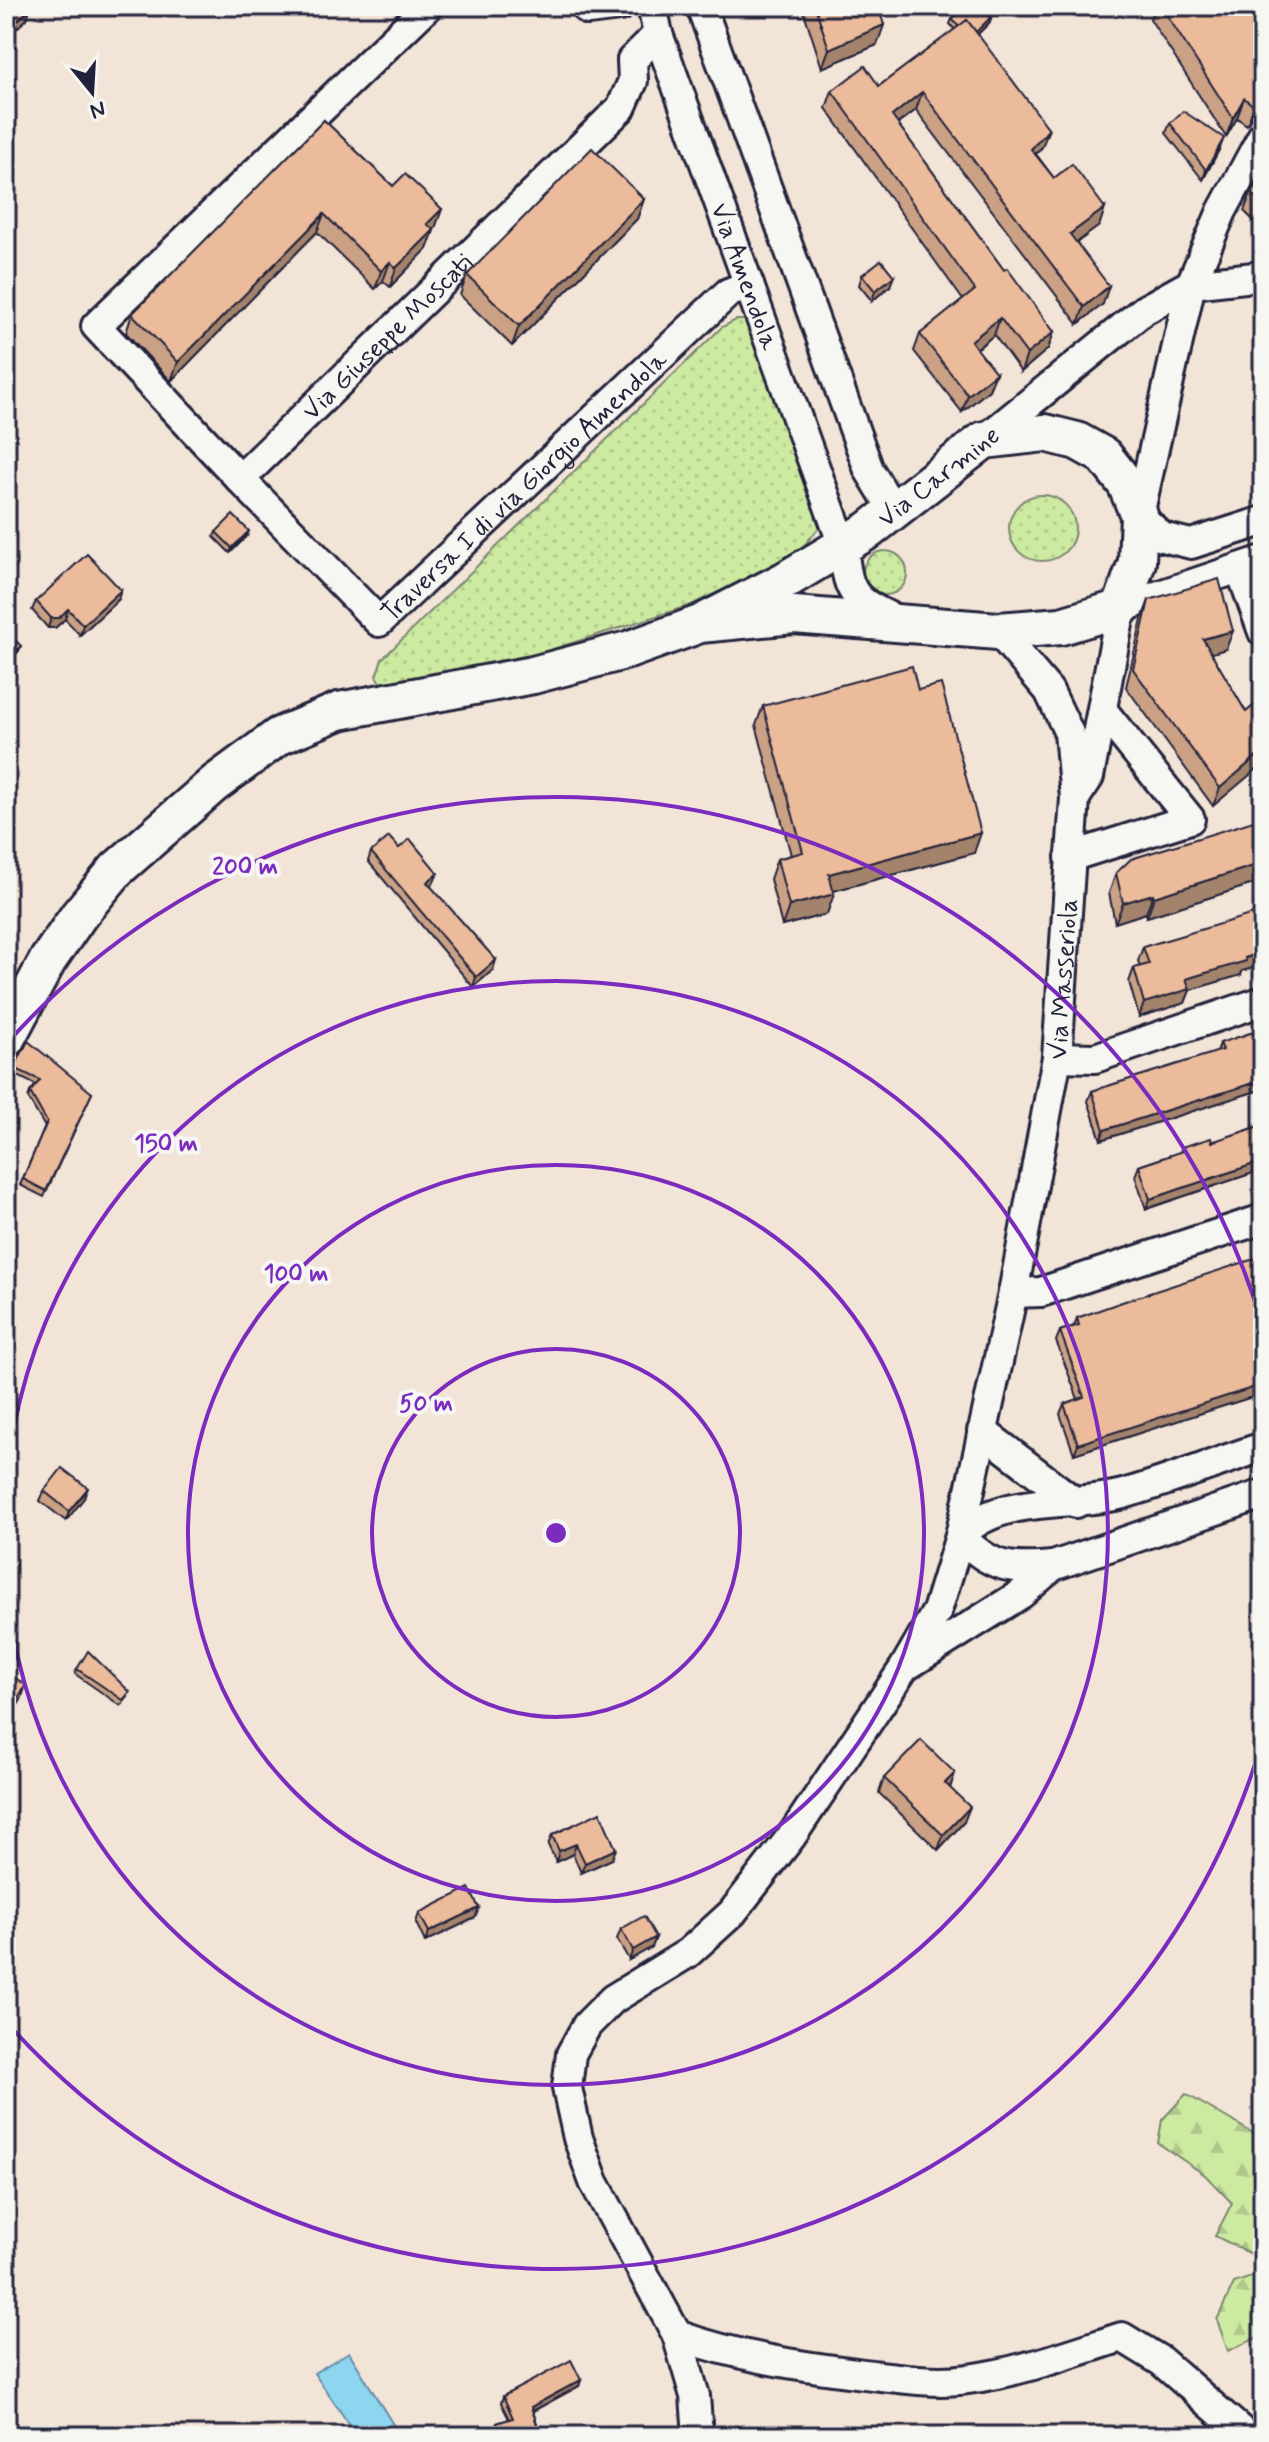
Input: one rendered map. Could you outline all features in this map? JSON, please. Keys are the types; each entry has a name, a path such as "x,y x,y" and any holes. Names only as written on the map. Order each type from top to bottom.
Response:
{"main road":[{"path":"984,440 1045,433 1077,441 1104,456 1126,484 1139,515"},
{"name":"Via Carmine","path":"700,624 784,581 843,545 894,511 984,440"},
{"name":"Via Masseriola","path":"1121,608 1137,562 1139,515"},
{"path":"6,1039 48,960 117,869 214,784 279,736 339,711 533,675 628,650 700,624 794,615 998,631 1061,626 1121,608"}],"street":[{"path":"240,479 96,326 428,6"},
{"path":"584,6 588,10 620,6"},
{"name":"Via Amendola","path":"652,6 658,34 843,545"},
{"name":"Via Amendola","path":"701,6 869,470 894,511"},
{"name":"Via Giuseppe Moscati","path":"240,479 621,108 633,81 632,60 658,34"},
{"path":"1263,135 1222,211 1191,284 1263,276"},
{"name":"Via Carmine","path":"984,440 1144,310 1191,284"},
{"name":"Via Masseriola","path":"1139,515 1191,284"},
{"name":"Traversa I di via Giorgio Amendola","path":"240,479 379,622 728,293 749,285"},
{"path":"1139,515 1162,537 1191,544 1263,521"},
{"path":"843,545 848,584 867,607 902,623"},
{"path":"1121,608 1252,564 1263,632"},
{"name":"Via Masseriola","path":"698,2436 695,2396 677,2335 594,2182 567,2088 571,2054 587,2025 613,1999 688,1953 732,1913 791,1837 904,1668 937,1611 960,1536 1013,1293 1057,1057 1075,798 1089,777 1121,608"},
{"path":"998,631 1049,691 1069,733 1075,798"},
{"path":"1070,857 1190,819 1103,711"},
{"path":"1057,1057 1095,1058 1263,1001"},
{"path":"1013,1293 1041,1292 1263,1219"},
{"path":"982,1431 1090,1501 1114,1544"},
{"path":"1263,1447 1090,1501 1006,1509 984,1515 960,1536 976,1553 996,1565 1022,1569 1053,1566 1263,1494"},
{"path":"904,1668 1021,1594 1053,1566"},
{"path":"677,2335 729,2354 808,2367 895,2378 966,2380 1062,2357 1122,2337 1161,2361 1247,2436"}],"green space":[{"path":"736,320 744,320 749,326 819,519 819,528 796,555 691,605 481,672 381,684 376,676 382,659 722,327"},
{"path":"1042,495 1055,498 1065,505 1072,515 1075,528 1072,541 1065,551 1055,558 1042,561 1029,558 1019,551 1012,541 1009,528 1012,515 1019,505 1029,498"},
{"path":"885,551 901,557 907,573 901,589 885,595 869,589 863,573 869,557"},
{"path":"1186,2094 1263,2139 1263,2260 1215,2236 1232,2203 1205,2175 1158,2143 1162,2120"},
{"path":"1263,2273 1263,2335 1228,2351 1217,2320 1234,2283"}],"water":[{"path":"349,2352 395,2428 382,2436 357,2436 314,2373"}],"building":[{"path":"6,6 28,6 30,9 6,31"},
{"path":"815,6 878,6 884,25 829,49"},
{"path":"966,6 981,6 991,17 976,32 967,20 959,27 952,19"},
{"path":"1161,6 1263,6 1263,90 1254,106 1244,98 1233,118"},
{"path":"967,20 1049,129 1031,149 1054,178 1072,164 1105,208 1070,234 1109,286 1084,307 922,92 892,116 1004,270 1007,268 1054,332 1027,354 1000,318 971,341 996,373 968,395 920,334 975,290 832,91 865,66 879,86"},
{"path":"1183,111 1224,138 1206,170 1170,123"},
{"path":"324,120 393,186 405,174 442,209 427,224 434,230 396,268 390,262 381,271 324,214 178,362 132,314"},
{"path":"592,148 644,199 519,326 467,275"},
{"path":"1263,178 1263,205 1251,193"},
{"path":"881,260 894,276 875,291 862,275"},
{"path":"233,515 249,531 232,548 216,532"},
{"path":"87,554 121,590 83,625 68,609 59,618 51,618 36,601"},
{"path":"1219,579 1233,631 1203,639 1246,712 1263,698 1263,751 1220,788 1133,669 1149,600"},
{"path":"6,631 21,646 6,661"},
{"path":"912,666 918,690 941,684 981,833 829,874 834,894 789,906 777,859 803,852 763,706"},
{"path":"1263,818 1263,863 1154,897 1153,894 1123,903 1116,873 1131,859"},
{"path":"389,837 399,848 410,839 438,873 427,882 496,960 476,977 371,852"},
{"path":"1263,911 1263,952 1245,958 1246,961 1186,979 1190,989 1144,1003 1134,968 1149,964 1143,947"},
{"path":"1263,1029 1263,1080 1104,1130 1092,1091 1223,1050 1220,1043"},
{"path":"28,1041 92,1093 46,1191 23,1179 47,1122 30,1092 40,1080 14,1068"},
{"path":"1263,1125 1263,1161 1150,1199 1139,1166 1183,1151 1182,1147 1211,1138 1212,1142"},
{"path":"1260,1257 1263,1259 1263,1381 1254,1384 1255,1387 1078,1444 1064,1404 1084,1397 1060,1331 1079,1325 1077,1318"},
{"path":"62,1468 88,1488 69,1511 44,1491"},
{"path":"88,1651 130,1692 123,1700 77,1669"},
{"path":"6,1672 26,1685 6,1717"},
{"path":"921,1740 955,1773 945,1783 970,1807 943,1835 884,1778"},
{"path":"600,1812 616,1849 585,1863 576,1844 559,1851 552,1835"},
{"path":"469,1888 479,1908 429,1932 419,1913"},
{"path":"644,1916 656,1937 633,1950 621,1929"},
{"path":"571,2360 581,2380 531,2407 541,2436 501,2436 497,2423 513,2418 503,2396"}]}
